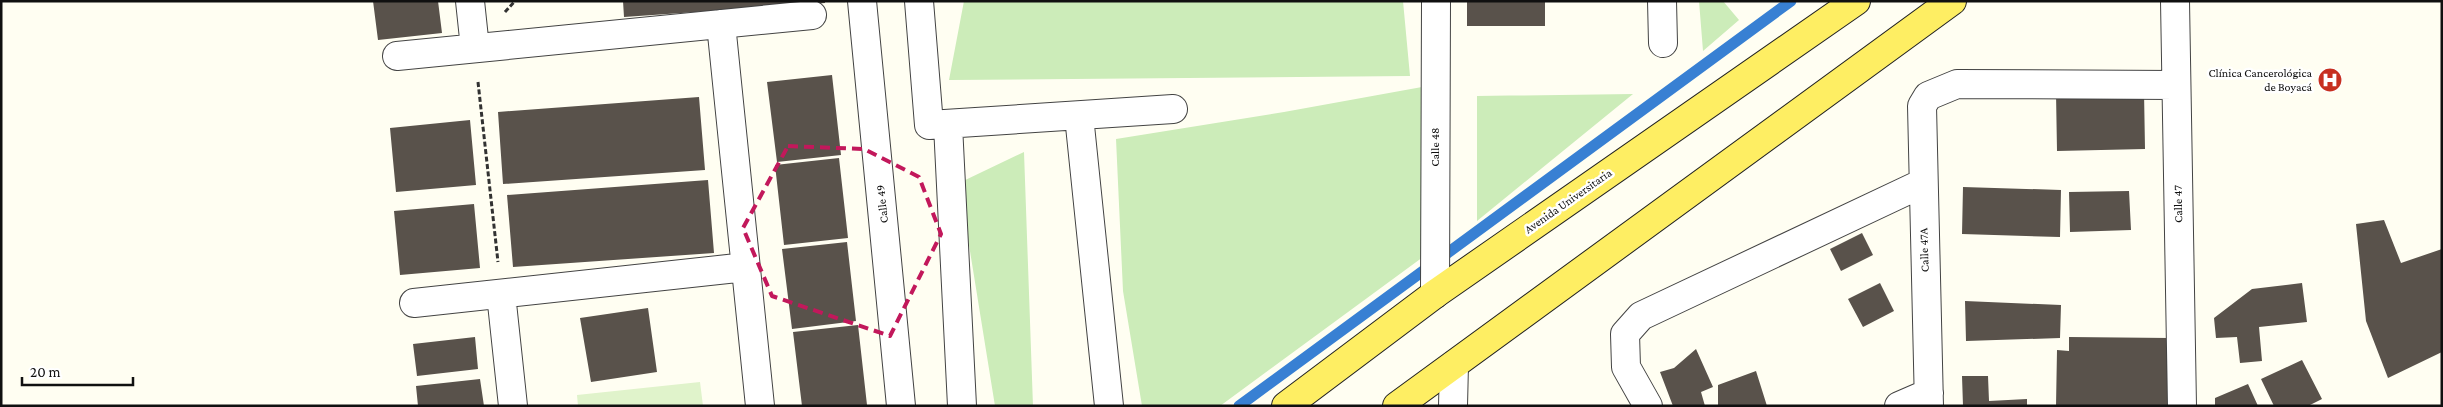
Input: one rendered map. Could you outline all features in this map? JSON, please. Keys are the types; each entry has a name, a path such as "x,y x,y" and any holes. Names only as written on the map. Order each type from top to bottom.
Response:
{"main road":[{"name":"Avenida Universitaria","path":"1286,406 1434,294 1856,1"},
{"path":"1397,406 1952,1"}],"street":[{"path":"470,1 474,48"},
{"name":"Calle 49","path":"862,1 901,406"},
{"path":"919,1 929,125 1173,109"},
{"name":"Calle 48","path":"1434,294 1436,1"},
{"path":"1662,1 1663,43"},
{"name":"Calle 47","path":"2175,1 2182,406"},
{"path":"397,56 812,15"},
{"path":"721,24 760,406"},
{"name":"Calle 47A","path":"1929,399 1922,184 1922,106 1928,96 1957,84 2176,85"},
{"path":"1079,116 1109,406"},
{"path":"948,125 962,406"},
{"path":"1648,406 1626,367 1625,334 1641,316 1922,184"},
{"path":"414,303 746,267"},
{"path":"502,294 514,406"},
{"path":"1454,365 1454,406"},
{"path":"1899,406 1929,399"}],"path":[{"path":"474,48 502,294"}],"highlighted area":[{"path":"788,146 864,149 919,177 941,234 890,336 772,296 743,228"}],"green space":[{"path":"964,1 1403,1 1410,76 949,80"},
{"path":"1699,1 1723,1 1739,20 1703,51"},
{"path":"1422,87 1423,257 1220,406 1142,406 1123,291 1116,139 1284,112"},
{"path":"1633,94 1477,221 1477,96"},
{"path":"1024,152 1033,406 995,406 959,183"},
{"path":"700,382 703,406 578,406 577,395"}],"building":[{"path":"373,1 438,1 442,33 378,40"},
{"path":"623,1 825,1 825,3 624,17"},
{"path":"1467,1 1545,1 1545,26 1467,26"},
{"path":"832,75 841,155 777,162 767,82"},
{"path":"2144,91 2145,149 2057,151 2056,93"},
{"path":"699,97 705,170 503,184 498,112"},
{"path":"470,120 476,185 396,192 390,128"},
{"path":"839,158 848,238 784,245 775,165"},
{"path":"708,180 714,253 513,267 507,195"},
{"path":"1963,187 2061,190 2060,237 1962,234"},
{"path":"2129,191 2131,230 2070,232 2069,192"},
{"path":"474,204 480,268 400,275 394,211"},
{"path":"2384,220 2401,263 2442,249 2442,352 2388,378 2366,321 2356,224"},
{"path":"1862,233 1873,255 1841,271 1830,249"},
{"path":"847,242 856,321 792,329 782,249"},
{"path":"1880,283 1894,311 1863,327 1848,299"},
{"path":"2302,283 2307,322 2259,327 2262,361 2240,363 2237,337 2216,338 2214,318 2252,289"},
{"path":"1965,301 2061,305 2060,338 1966,341"},
{"path":"648,308 657,372 591,382 580,318"},
{"path":"858,325 867,405 802,406 793,332"},
{"path":"475,337 478,369 417,376 413,344"},
{"path":"2069,337 2170,338 2170,406 2056,406 2057,350 2069,351"},
{"path":"1696,349 1713,387 1701,392 1705,406 1673,406 1660,372 1674,368"},
{"path":"2302,360 2322,399 2308,406 2274,406 2261,379"},
{"path":"1756,371 1767,406 1718,406 1718,385"},
{"path":"1962,376 1988,376 1989,401 2027,399 2027,406 1963,406"},
{"path":"480,379 484,406 418,406 416,386"},
{"path":"2248,384 2258,406 2215,406 2215,398"}],"waterway":[{"path":"1239,406 1791,1"}],"place":[{"name":"Clínica Cancerológica de Boyacá","path":"2330,80"}]}
